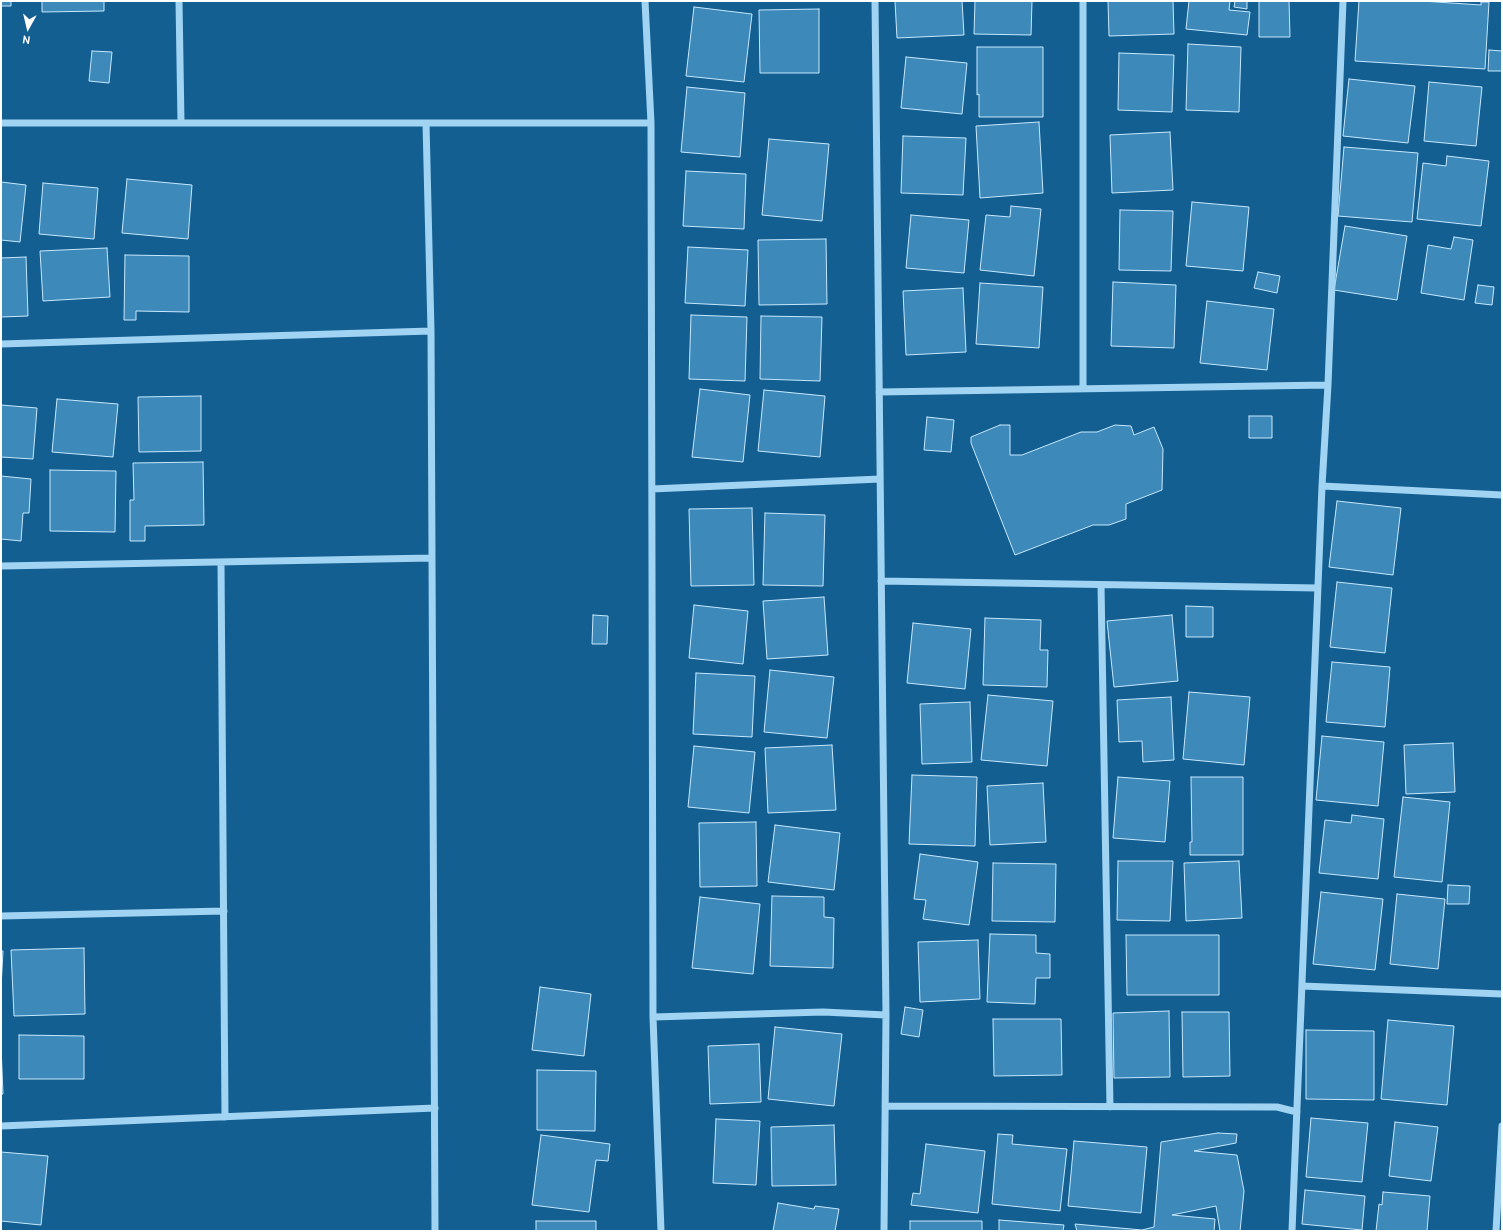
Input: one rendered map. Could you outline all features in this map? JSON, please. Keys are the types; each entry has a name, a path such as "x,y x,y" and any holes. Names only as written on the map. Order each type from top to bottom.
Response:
{"street":[{"path":"180,1 181,123"},
{"path":"645,1 651,123 653,1017 662,1231"},
{"path":"875,1 886,1015 884,1231"},
{"path":"1083,1 1083,389"},
{"path":"1292,1231 1343,1"},
{"path":"1,123 651,123"},
{"path":"426,123 431,331 435,1231"},
{"path":"1,344 431,331"},
{"path":"879,392 1328,384"},
{"path":"652,489 880,479"},
{"path":"1322,486 1502,495"},
{"path":"1,566 432,558"},
{"path":"221,562 226,1117"},
{"path":"881,581 1318,588"},
{"path":"1101,585 1110,1107"},
{"path":"1,916 224,911"},
{"path":"1302,986 1502,994"},
{"path":"653,1017 823,1012 886,1015"},
{"path":"885,1106 1277,1107 1297,1112"},
{"path":"1,1126 434,1108"},
{"path":"1496,1231 1502,1126"}],"building":[{"path":"1,1 11,1 11,6 1,6"},
{"path":"42,1 104,1 104,11 42,12"},
{"path":"895,1 962,1 964,35 897,38"},
{"path":"975,1 1032,1 1031,35 974,34"},
{"path":"1108,1 1173,1 1174,34 1109,36"},
{"path":"1189,1 1230,1 1229,10 1250,12 1247,35 1186,29"},
{"path":"1235,1 1247,1 1247,9 1234,7"},
{"path":"1259,1 1289,1 1290,37 1259,37"},
{"path":"1359,1 1422,1 1481,5 1481,2 1489,2 1485,69 1355,61"},
{"path":"694,7 752,14 744,82 686,76"},
{"path":"819,9 819,73 760,73 759,10"},
{"path":"1188,44 1241,47 1239,112 1186,110"},
{"path":"977,47 1043,47 1043,117 979,117 979,94 977,95"},
{"path":"1489,50 1502,51 1502,71 1488,71"},
{"path":"92,51 112,52 109,83 89,81"},
{"path":"1119,53 1174,55 1172,112 1118,110"},
{"path":"906,57 967,63 962,114 901,108"},
{"path":"1349,79 1415,86 1408,143 1343,136"},
{"path":"1429,82 1482,87 1476,146 1424,141"},
{"path":"687,87 745,93 740,157 681,152"},
{"path":"1039,122 1043,193 980,198 976,126"},
{"path":"1170,132 1173,190 1112,193 1110,135"},
{"path":"903,136 966,138 963,195 901,193"},
{"path":"769,139 829,144 822,221 762,215"},
{"path":"1344,147 1418,153 1412,222 1338,216"},
{"path":"1447,156 1489,161 1481,226 1417,219 1423,163 1446,166"},
{"path":"686,171 746,174 744,229 683,226"},
{"path":"127,179 192,185 188,239 122,233"},
{"path":"1,182 26,185 20,242 1,240"},
{"path":"43,183 98,188 94,239 39,234"},
{"path":"1192,202 1249,207 1243,271 1186,266"},
{"path":"1011,206 1041,209 1034,276 980,270 986,215 1010,217"},
{"path":"1120,210 1173,211 1171,271 1119,270"},
{"path":"911,215 969,220 964,273 906,268"},
{"path":"1345,226 1407,236 1397,300 1334,290"},
{"path":"1454,237 1473,240 1464,300 1421,293 1428,245 1451,249"},
{"path":"826,239 827,304 759,305 758,240"},
{"path":"688,247 748,250 745,306 685,303"},
{"path":"107,248 110,297 43,301 40,251"},
{"path":"125,255 189,256 189,312 136,311 136,320 124,320"},
{"path":"26,257 28,316 1,317 1,258"},
{"path":"1258,272 1280,276 1277,293 1254,288"},
{"path":"1113,282 1176,285 1174,348 1111,346"},
{"path":"980,283 1043,287 1039,348 976,344"},
{"path":"1478,285 1494,287 1492,305 1475,303"},
{"path":"963,288 966,352 906,355 903,291"},
{"path":"1207,301 1274,309 1267,370 1200,363"},
{"path":"691,315 747,317 745,381 689,379"},
{"path":"761,316 822,317 820,381 760,379"},
{"path":"700,389 750,395 743,462 692,457"},
{"path":"764,390 825,396 820,457 758,451"},
{"path":"201,396 201,451 139,452 138,397"},
{"path":"57,399 118,404 113,457 52,452"},
{"path":"1,405 37,408 33,459 1,457"},
{"path":"1249,416 1272,416 1272,438 1249,438"},
{"path":"927,417 954,420 951,452 924,450"},
{"path":"1000,425 1010,425 1010,455 1022,455 1081,432 1097,432 1115,425 1131,426 1134,435 1154,427 1163,449 1162,490 1126,504 1126,519 1109,525 1093,525 1015,555 971,443 971,437"},
{"path":"203,462 204,525 145,526 145,541 130,541 130,500 134,500 133,463"},
{"path":"50,470 116,471 115,532 50,531"},
{"path":"1,476 31,479 29,513 23,513 21,541 1,539"},
{"path":"1337,501 1401,508 1393,575 1329,567"},
{"path":"752,508 754,585 691,586 689,509"},
{"path":"765,513 825,515 823,586 763,585"},
{"path":"1337,582 1392,588 1385,653 1330,647"},
{"path":"824,597 828,655 767,659 763,601"},
{"path":"694,605 748,611 743,664 689,658"},
{"path":"1186,606 1213,607 1213,637 1186,637"},
{"path":"593,615 608,616 607,644 592,644"},
{"path":"1172,615 1178,681 1114,687 1107,621"},
{"path":"985,618 1041,620 1040,650 1048,650 1047,687 983,685"},
{"path":"913,623 971,629 965,689 907,683"},
{"path":"1332,662 1390,667 1385,727 1326,722"},
{"path":"770,670 834,677 827,738 764,732"},
{"path":"696,673 755,676 752,737 693,734"},
{"path":"1189,692 1250,697 1244,765 1183,759"},
{"path":"988,695 1053,701 1047,766 981,760"},
{"path":"1171,697 1174,760 1143,762 1142,741 1119,742 1117,700"},
{"path":"970,702 972,762 922,764 920,704"},
{"path":"1322,736 1384,742 1378,806 1316,800"},
{"path":"1453,743 1455,792 1406,794 1404,745"},
{"path":"832,745 836,810 768,813 765,748"},
{"path":"694,746 755,752 749,813 688,807"},
{"path":"912,775 977,777 975,846 909,844"},
{"path":"1118,777 1170,781 1165,842 1113,838"},
{"path":"1191,777 1243,777 1243,855 1190,855 1190,842 1192,842"},
{"path":"1043,783 1046,842 990,845 987,786"},
{"path":"1403,797 1450,802 1442,882 1394,877"},
{"path":"1352,815 1384,819 1378,879 1319,873 1325,820 1351,823"},
{"path":"756,822 757,886 700,887 699,823"},
{"path":"775,825 840,833 834,890 768,882"},
{"path":"920,854 978,862 969,925 923,919 926,900 914,899"},
{"path":"1118,861 1173,861 1170,921 1117,920"},
{"path":"1239,861 1242,918 1186,921 1184,863"},
{"path":"993,863 1056,864 1055,922 992,921"},
{"path":"1448,885 1470,886 1469,904 1447,904"},
{"path":"1321,892 1383,899 1375,970 1313,964"},
{"path":"1397,894 1445,899 1438,969 1390,964"},
{"path":"772,896 824,897 824,917 834,918 833,968 770,966"},
{"path":"700,897 760,904 753,974 692,968"},
{"path":"990,934 1036,935 1036,953 1050,954 1050,978 1036,978 1035,1004 987,1002"},
{"path":"1126,935 1219,935 1219,995 1127,995"},
{"path":"978,940 980,999 920,1002 918,942"},
{"path":"84,948 85,1014 14,1016 11,950"},
{"path":"1,951 3,951 1,988"},
{"path":"540,987 591,994 584,1056 532,1050"},
{"path":"905,1007 923,1010 919,1037 901,1034"},
{"path":"1169,1011 1170,1077 1114,1078 1113,1013"},
{"path":"1182,1012 1229,1012 1230,1076 1183,1077"},
{"path":"993,1019 1061,1019 1062,1075 994,1076"},
{"path":"1388,1020 1454,1026 1447,1105 1381,1099"},
{"path":"775,1027 842,1034 834,1106 768,1099"},
{"path":"1306,1030 1374,1031 1374,1100 1306,1099"},
{"path":"19,1035 84,1036 84,1079 19,1079"},
{"path":"759,1044 761,1102 710,1104 708,1046"},
{"path":"1,1046 3,1094 1,1094"},
{"path":"537,1070 596,1071 595,1131 537,1130"},
{"path":"1311,1118 1368,1123 1362,1182 1306,1177"},
{"path":"716,1119 760,1121 756,1185 713,1183"},
{"path":"1395,1122 1438,1127 1431,1181 1389,1176"},
{"path":"834,1125 836,1185 772,1186 771,1127"},
{"path":"1218,1133 1237,1134 1236,1143 1194,1151 1237,1155 1244,1191 1240,1231 1220,1231 1216,1206 1172,1215 1215,1219 1214,1231 1077,1231 1075,1224 1142,1230 1154,1227 1161,1142"},
{"path":"998,1134 1013,1135 1012,1144 1067,1149 1060,1211 992,1204"},
{"path":"541,1135 610,1144 608,1161 596,1160 589,1212 532,1205"},
{"path":"1074,1141 1147,1147 1141,1213 1068,1206"},
{"path":"926,1144 985,1151 978,1213 911,1205 913,1193 920,1194"},
{"path":"1,1152 48,1156 41,1225 1,1221"},
{"path":"1305,1190 1365,1196 1362,1230 1302,1224"},
{"path":"1383,1192 1430,1196 1427,1231 1376,1231 1379,1204 1382,1205"},
{"path":"778,1203 814,1209 815,1206 839,1209 835,1231 773,1231"},
{"path":"999,1220 1064,1225 1063,1231 999,1231"},
{"path":"536,1221 596,1221 596,1231 536,1231"},
{"path":"910,1221 982,1221 982,1231 910,1231"}]}
